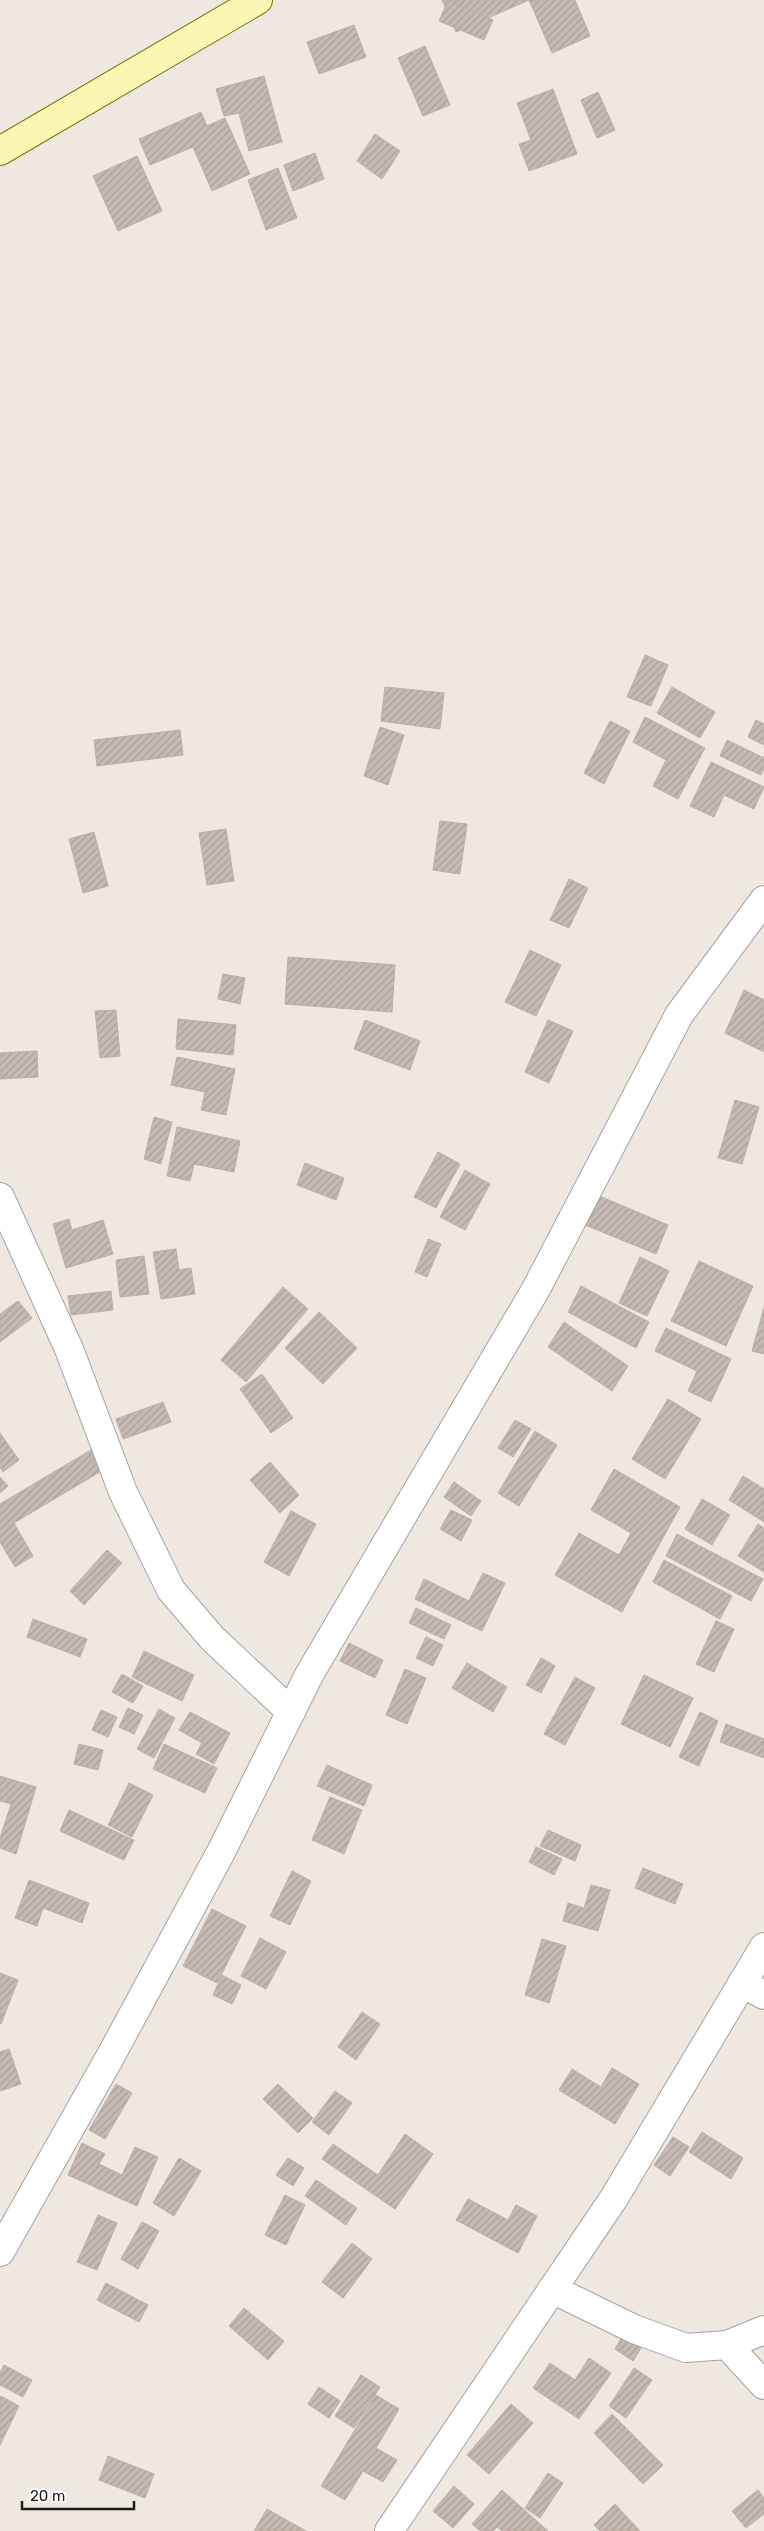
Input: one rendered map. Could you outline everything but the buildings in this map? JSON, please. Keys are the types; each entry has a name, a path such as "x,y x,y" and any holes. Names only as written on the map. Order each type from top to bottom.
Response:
{"street":[{"path":"0,151 258,0"},
{"path":"0,2252 109,2059 216,1860 333,1634 536,1289 680,1015 764,900"},
{"path":"0,1197 69,1349 122,1492 171,1590 212,1638 291,1712"},
{"path":"389,2531 753,1989 764,1947"},
{"path":"552,2289 634,2329 686,2348 727,2345 764,2330"},
{"path":"727,2345 764,2385"}]}
